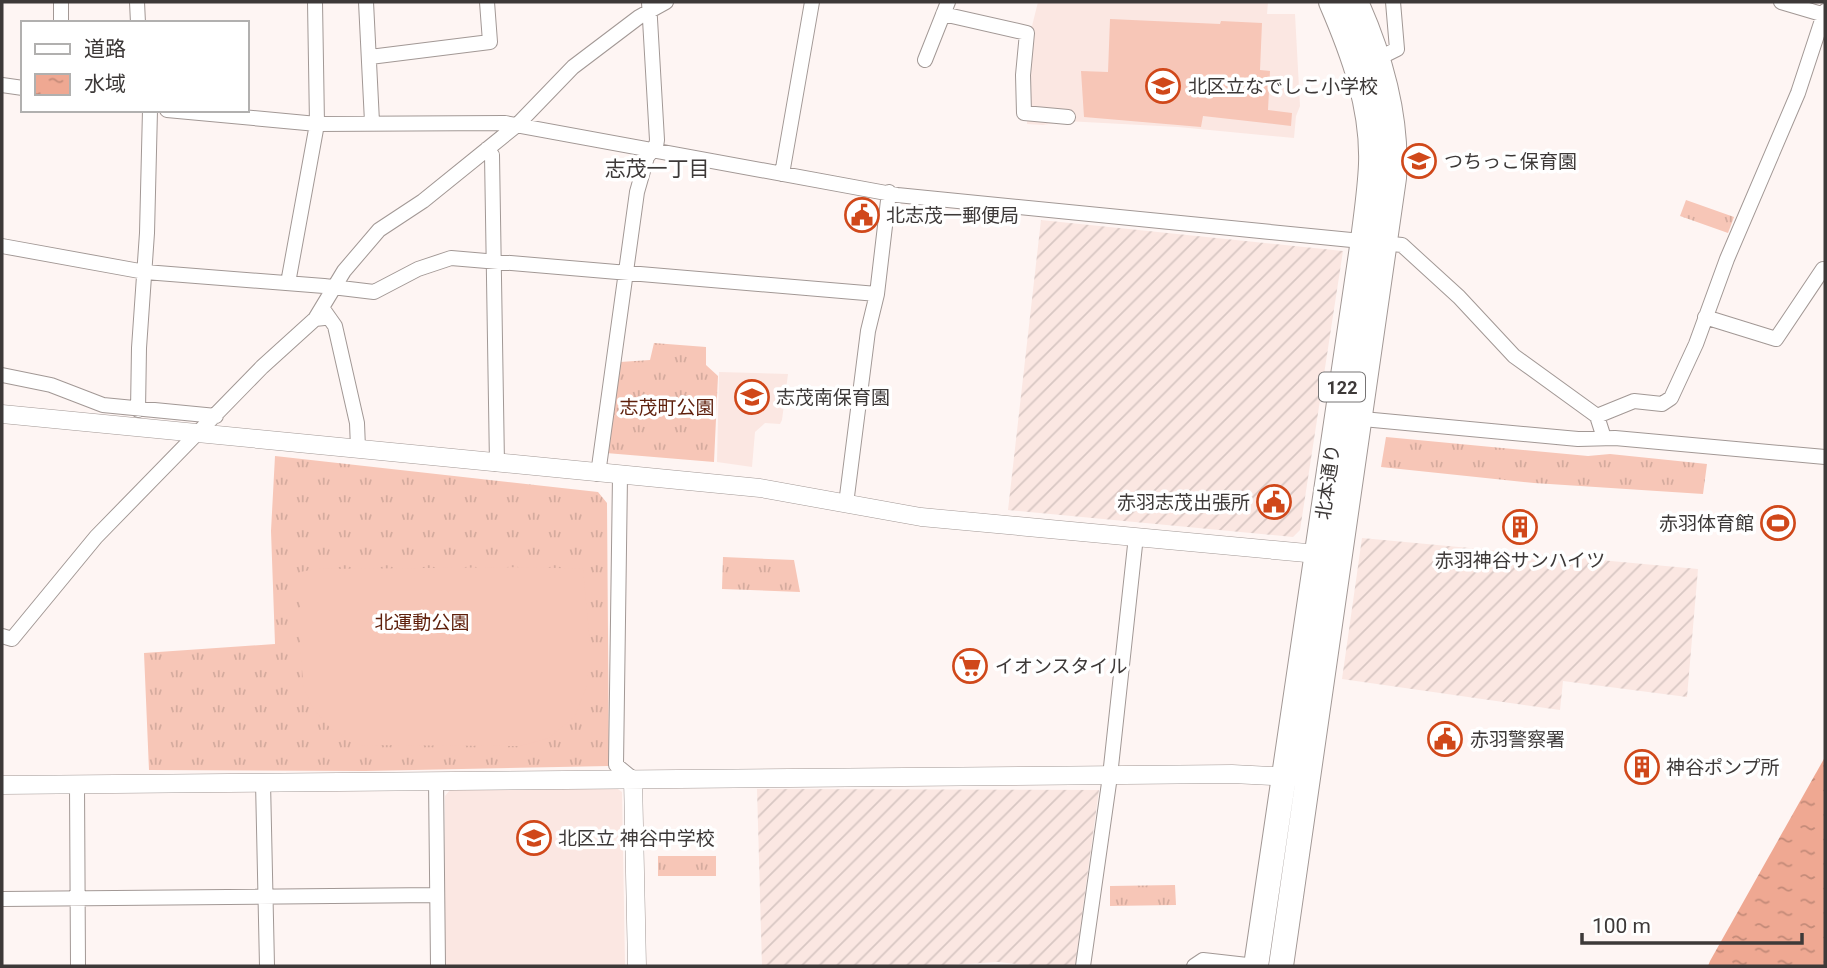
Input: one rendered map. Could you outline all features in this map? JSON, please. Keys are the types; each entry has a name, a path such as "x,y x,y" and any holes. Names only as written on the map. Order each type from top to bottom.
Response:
{"highway":[{"name":"北本通り","path":"1331,2 1349,44 1365,102 1375,242"},
{"name":"北本通り","path":"1256,966 1296,777 1375,242 1395,153 1391,110 1379,58 1356,2"},
{"name":"北本通り","path":"1281,966 1317,554 1349,418"}],"street":[{"path":"61,2 61,21"},
{"path":"137,2 138,21"},
{"path":"288,283 317,124 315,2"},
{"path":"366,2 372,122"},
{"path":"370,57 491,42 487,2"},
{"path":"2,636 12,639 96,537 262,367 322,315 335,287 355,257 379,230 423,201 517,125 573,68 650,6 666,2"},
{"path":"782,174 813,2"},
{"path":"1379,58 1396,49 1393,2"},
{"path":"1597,416 1634,401 1662,404 1671,398 1798,93 1825,14 1781,2"},
{"path":"598,474 637,192 647,157 656,146 657,140 650,6"},
{"path":"925,60 946,8 1027,33 1023,75 1024,113 1068,117"},
{"path":"2,85 21,88"},
{"path":"138,410 150,112"},
{"path":"188,112 317,124 489,121 888,192 1402,245 1459,297 1514,356 1597,416 1604,438"},
{"path":"487,149 492,155 497,464"},
{"path":"846,504 868,331 877,294 888,192"},
{"path":"2,246 145,272 374,292 418,269 448,258 877,294"},
{"path":"1706,317 1776,339 1823,269 1825,270"},
{"path":"322,315 335,326 357,423 358,448"},
{"path":"2,375 51,385 103,405 216,416"},
{"path":"2,414 760,488 921,517 1317,554"},
{"path":"1349,418 1567,438 1604,438 1825,457"},
{"path":"620,476 616,765 633,779 637,966"},
{"path":"1083,966 1110,776 1136,536"},
{"path":"2,785 1253,774 1296,777"},
{"path":"436,780 438,966"},
{"path":"263,782 267,966"},
{"path":"77,785 78,966"},
{"path":"2,899 436,895"},
{"path":"1194,966 1203,960 1256,966"}],"shaded area":[{"name":"北区立なでしこ小学校","path":"1038,2 1268,2 1267,14 1295,14 1300,106 1294,138 1178,127 1066,121 1043,125 1027,124 1027,66 1030,34"},
{"path":"1041,220 1343,251 1300,530 1293,537 1008,510"},
{"name":"志茂南保育園","path":"719,372 788,374 782,420 780,424 765,423 755,432 752,467 717,462"},
{"path":"1362,538 1698,569 1687,697 1563,681 1560,710 1342,679"},
{"name":"北区立 神谷中学校","path":"615,787 622,792 625,966 445,966 445,796 450,790"},
{"path":"757,789 1099,790 1075,966 1032,966 998,962 936,966 762,966"}],"green space":[{"path":"1110,19 1220,24 1221,21 1262,23 1260,70 1270,71 1268,110 1292,113 1291,126 1203,116 1201,127 1084,117 1081,71 1108,72"},
{"path":"1686,200 1734,217 1728,233 1680,216"},
{"name":"志茂町公園","path":"654,343 706,347 706,365 718,376 714,462 606,453 620,362 650,360"},
{"path":"1386,437 1707,464 1703,494 1534,483 1381,467"},
{"name":"北運動公園","path":"275,456 598,492 607,503 609,766 365,771 149,770 144,653 275,644 271,531"},
{"path":"723,557 794,560 800,592 722,589"},
{"path":"316,569 583,569 590,644 586,688 575,716 549,738 520,746 360,745 334,732 315,711 304,690 300,649 300,572"},
{"path":"658,856 716,856 716,876 658,876"},
{"path":"1175,885 1176,905 1110,906 1110,886"}],"water":[{"path":"1825,757 1825,966 1708,966 1710,961"}],"place":[{"name":"北区立なでしこ小学校","path":"1163,86"},
{"name":"つちっこ保育園","path":"1419,161"},
{"name":"北志茂一郵便局","path":"862,215"},
{"name":"志茂南保育園","path":"752,397"},
{"name":"赤羽志茂出張所","path":"1274,502"},
{"name":"赤羽体育館","path":"1778,523"},
{"name":"赤羽神谷サンハイツ","path":"1520,527"},
{"name":"イオンスタイル","path":"970,666"},
{"name":"赤羽警察署","path":"1445,739"},
{"name":"神谷ポンプ所","path":"1642,767"},
{"name":"北区立 神谷中学校","path":"534,838"}],"district":[{"name":"志茂一丁目","path":"657,169"}]}
